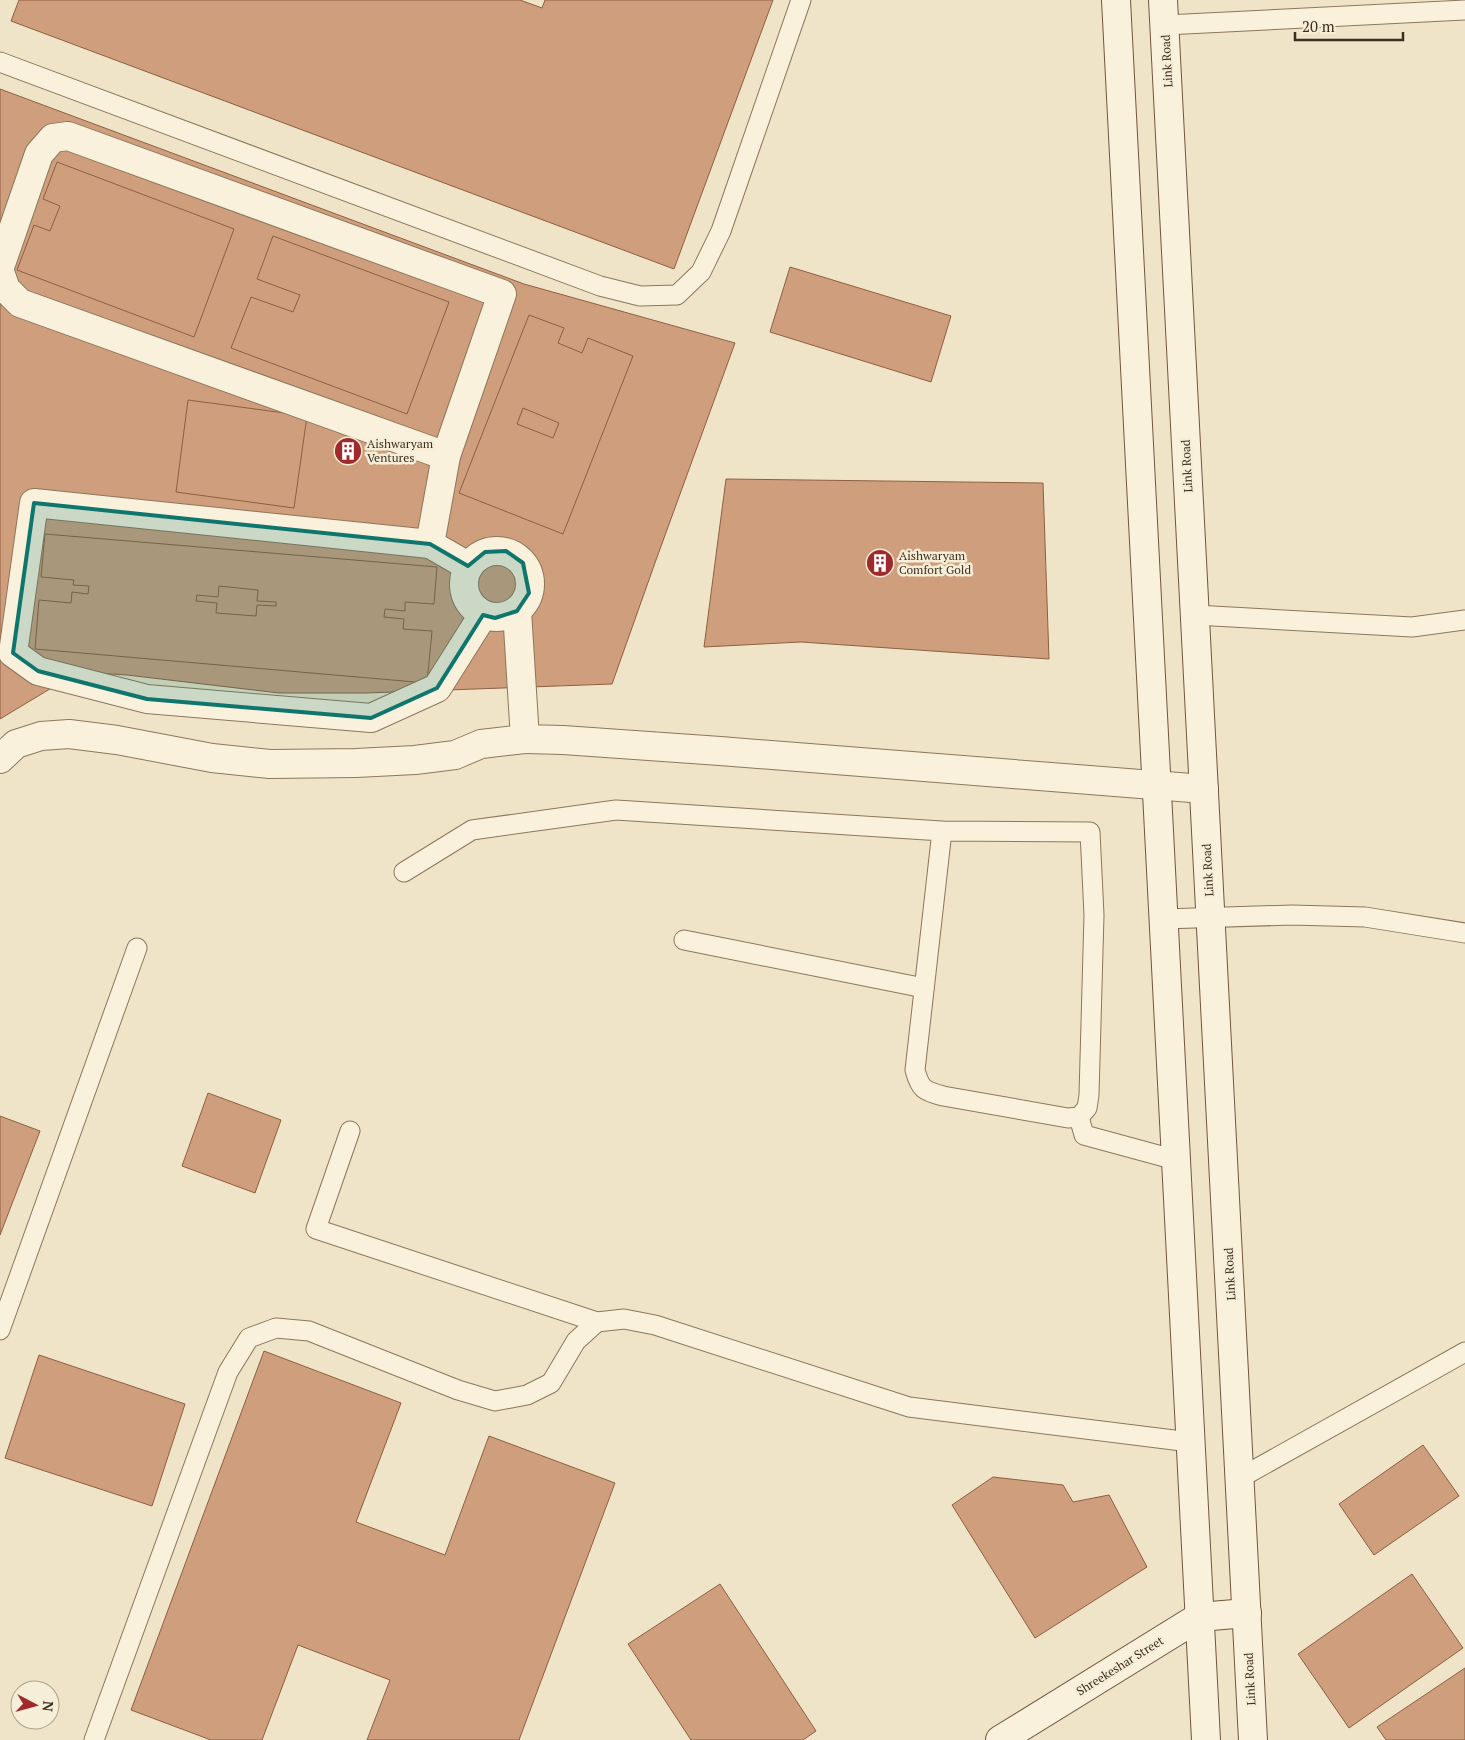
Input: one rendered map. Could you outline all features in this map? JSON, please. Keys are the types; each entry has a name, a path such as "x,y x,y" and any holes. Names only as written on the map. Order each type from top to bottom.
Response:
{"street":[{"path":"1116,0 1206,1740"},
{"name":"Link Road","path":"1164,13 1254,1740"},
{"path":"0,267 39,154 53,138 68,136 502,294 446,456 430,544"},
{"path":"0,272 6,289 20,302 446,456"},
{"path":"468,566 430,544 34,503 13,653 38,671 148,699 371,718 437,688 483,615"},
{"path":"506,551 515,556 523,563 528,572 529,593 524,603 516,611 506,616 495,618 483,615 474,609 466,599 464,576 468,566 484,552 506,551"},
{"path":"516,611 524,739"},
{"path":"0,759 16,744 41,736 69,734 117,740 212,758 270,764 415,760 455,755 481,744 524,739 572,741 1204,789"},
{"name":"Shreekeshar Street","path":"1000,1740 1200,1616 1247,1613"}],"lane":[{"path":"0,62 600,286 640,296 677,295 701,272 722,231 801,0"},
{"path":"1164,13 1346,8 1465,10"},
{"path":"1195,614 1412,627 1465,620"},
{"path":"404,872 472,830 616,810 942,831 1090,832 1094,915 1089,1094 1087,1108 1079,1117 1068,1118 928,1092 919,1084 915,1070 942,831"},
{"path":"1163,920 1292,916 1365,917 1465,934"},
{"path":"684,940 924,988"},
{"path":"0,1330 137,948"},
{"path":"1079,1117 1084,1136 1176,1160"},
{"path":"350,1131 316,1229 597,1322 624,1319 655,1325 909,1407 1190,1442"},
{"path":"94,1740 228,1372 249,1338 276,1328 309,1331 458,1390 495,1401 527,1395 551,1383 576,1341 597,1322"},
{"path":"1240,1478 1465,1352"}],"highlighted area":[{"path":"34,503 430,544 468,566 485,552 506,551 523,563 529,593 517,611 495,618 483,615 437,688 371,718 147,699 38,671 13,653"}],"building":[{"path":"19,0 520,0 542,8 545,0 773,0 674,269 11,21"},
{"name":"Aishwaryam Ventures","path":"0,89 524,284 735,343 612,684 366,693 279,693 127,675 78,672 0,719"},
{"path":"57,162 234,229 194,337 17,270 34,225 50,231 60,206 43,199"},
{"path":"273,236 449,302 407,414 231,348 251,297 293,312 300,295 257,279"},
{"path":"790,267 951,316 931,382 770,332"},
{"path":"529,315 564,328 558,343 582,353 588,338 633,356 563,534 459,493","holes":["523,408 559,423 553,438 517,424"]},
{"path":"188,400 307,416 294,508 176,492"},
{"name":"Aishwaryam Comfort Gold","path":"726,479 1043,483 1049,659 801,642 704,647"},
{"path":"45,534 437,567 434,604 405,602 405,611 385,609 384,617 404,619 403,629 432,631 427,683 35,649 39,600 71,603 72,592 88,594 89,586 73,585 74,580 41,577","holes":["219,586 258,590 257,601 276,602 276,606 257,605 256,616 216,613 217,603 196,601 197,595 218,597"]},
{"path":"208,1093 281,1120 255,1193 182,1166"},
{"path":"0,1116 40,1131 0,1235"},
{"path":"264,1351 401,1403 356,1522 445,1555 489,1436 615,1483 519,1740 367,1740 390,1680 298,1645 262,1740 211,1740 131,1710"},
{"path":"39,1355 185,1404 152,1506 5,1458"},
{"path":"1423,1445 1459,1496 1374,1555 1339,1504"},
{"path":"993,1477 1063,1485 1073,1502 1109,1495 1147,1567 1035,1638 952,1505"},
{"path":"1412,1574 1463,1648 1349,1728 1298,1654"},
{"path":"720,1584 816,1731 803,1740 691,1740 628,1644"},
{"path":"1465,1668 1465,1740 1386,1740 1377,1727"}],"place":[{"name":"Aishwaryam Ventures","path":"348,451"},
{"name":"Aishwaryam Comfort Gold","path":"880,563"}]}
